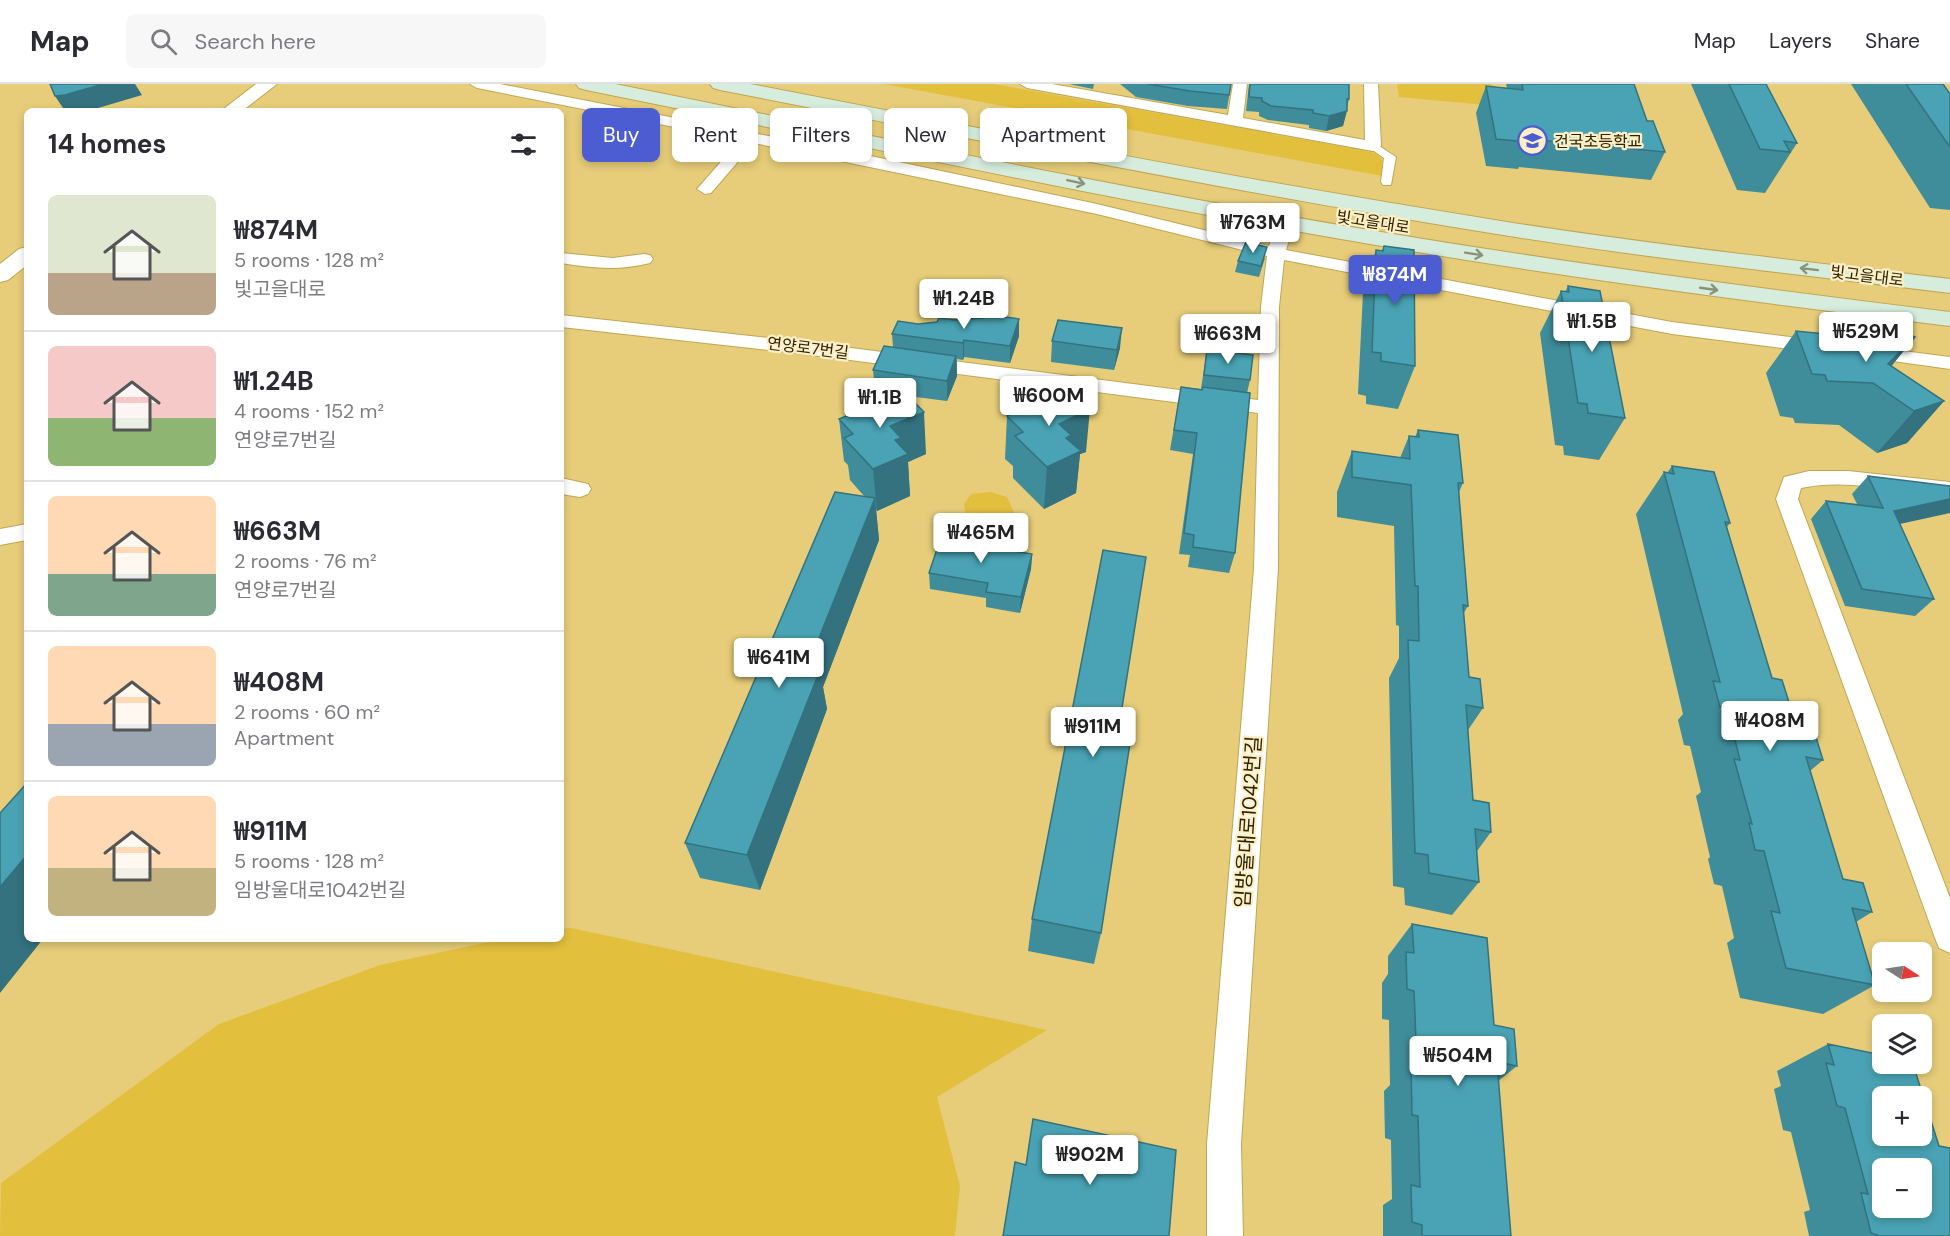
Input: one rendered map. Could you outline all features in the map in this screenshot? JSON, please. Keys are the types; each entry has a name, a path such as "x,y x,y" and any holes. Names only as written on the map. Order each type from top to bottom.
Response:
{"main road":[{"path":"586,84 1285,222 1520,262 1748,295 1948,315"},
{"name":"빛고을대로","path":"660,84 1331,215 1688,270 1948,315"},
{"name":"빛고을대로","path":"720,84 1141,166 1511,230 1950,286"},
{"path":"789,84 1386,194 1655,235 1950,271"}],"street":[{"path":"234,108 268,84"},
{"path":"477,84 672,121"},
{"path":"1027,84 1373,146 1390,157 1386,182"},
{"path":"1112,100 1116,84"},
{"path":"1235,122 1240,84"},
{"path":"1371,84 1373,146"},
{"path":"758,137 1097,209 1276,253 1672,328 1950,363"},
{"path":"705,189 729,162"},
{"name":"임방울대로1042번길","path":"1225,1236 1224,1144 1266,568 1270,308 1276,253 1285,222"},
{"path":"564,258 614,265 630,264 644,259"},
{"path":"0,275 24,259"},
{"name":"연양로7번길","path":"564,321 828,350 1269,408"},
{"path":"1950,490 1856,480 1809,479 1792,482 1787,499 1950,938"},
{"path":"0,537 24,533"}],"shaded area":[{"path":"884,84 994,84 1357,149 1375,153 1382,159 1382,176 1127,129 1127,108 1014,108"},
{"path":"1397,84 1492,84 1496,106 1399,97"},
{"path":"991,492 1007,497 1016,517 982,537 966,517 964,504 971,494"},
{"path":"571,928 1047,1030 937,1097 960,1186 955,1236 0,1236 1,1183 219,1024 380,965 490,942 564,942 564,929"}],"building":[{"path":"50,84 103,84 55,96"},
{"path":"1148,84 1231,84 1229,95"},
{"path":"1250,84 1349,84 1347,111 1329,116 1313,113 1313,110 1271,106 1262,101 1262,98 1249,97"},
{"path":"1522,84 1634,84 1647,121 1653,121 1665,152 1529,139 1529,142 1496,139 1486,86 1523,90"},
{"path":"1729,84 1766,84 1797,143 1784,141 1790,152 1760,149"},
{"path":"1906,84 1943,84 1950,94 1950,147"},
{"path":"1246,242 1267,247 1261,266 1238,261"},
{"path":"1384,246 1414,250 1415,366 1381,361 1381,353 1372,352 1376,250 1383,251"},
{"path":"1568,286 1600,291 1625,418 1588,413 1587,404 1578,403 1561,291 1569,292"},
{"path":"984,314 1019,319 1010,346 892,334 898,321 918,324 937,322 939,318 955,320 983,318"},
{"path":"1058,320 1122,328 1117,350 1052,341"},
{"path":"1889,326 1915,337 1888,364 1944,401 1914,411 1873,383 1827,381 1825,375 1812,374 1796,331 1857,337 1867,327 1882,333"},
{"path":"884,346 956,356 947,381 873,370"},
{"path":"1207,349 1253,355 1250,380 1204,375"},
{"path":"1181,387 1202,390 1203,387 1250,393 1235,553 1193,547 1194,535 1184,533 1197,433 1174,430"},
{"path":"1067,389 1090,409 1059,424 1071,435 1066,438 1081,451 1047,467 1015,436 1023,432 1007,416"},
{"path":"904,392 924,412 890,426 901,438 895,440 908,454 873,469 844,438 853,434 839,419"},
{"path":"1418,430 1458,435 1463,483 1458,483 1468,606 1463,605 1469,677 1480,679 1483,708 1466,705 1473,800 1489,803 1491,832 1475,829 1479,882 1429,873 1428,855 1415,853 1408,640 1419,641 1418,586 1415,586 1411,485 1352,477 1352,451 1410,459 1409,436 1419,437"},
{"path":"1672,466 1714,472 1730,523 1725,522 1772,678 1782,680 1798,731 1815,734 1823,760 1806,757 1843,879 1863,883 1872,912 1852,908 1872,975 1872,984 1786,968 1771,911 1780,913 1764,851 1755,850 1749,823 1752,824 1734,759 1740,760 1727,708 1720,707 1713,681 1720,682 1664,472 1674,474"},
{"path":"1868,476 1950,486 1950,499 1894,511 1934,599 1862,589 1826,501 1883,508"},
{"path":"835,492 875,498 807,668 820,670 747,855 685,843"},
{"path":"943,531 981,537 978,545 1032,554 1021,597 986,592 988,583 929,573"},
{"path":"1103,550 1146,557 1119,727 1132,730 1101,933 1032,919"},
{"path":"24,786 24,859 0,887 0,813"},
{"path":"1412,924 1487,938 1494,1025 1514,1029 1517,1066 1497,1062 1511,1236 1422,1236 1422,1225 1412,1222 1411,1185 1420,1187 1418,1116 1412,1115 1411,1065 1417,1066 1414,991 1407,989 1406,952 1414,953"},
{"path":"1828,1044 1872,1053 1872,1074 1916,1074 1920,1086 1872,1086 1872,1146 1932,1146 1932,1124 1939,1146 1950,1148 1950,1236 1880,1236 1871,1233 1861,1193 1868,1194 1845,1108 1837,1106 1826,1063 1834,1065"},
{"path":"1033,1119 1176,1150 1169,1236 1003,1236 1015,1162 1026,1165"}],"place":[{"name":"건국초등학교","path":"1533,141"}]}
